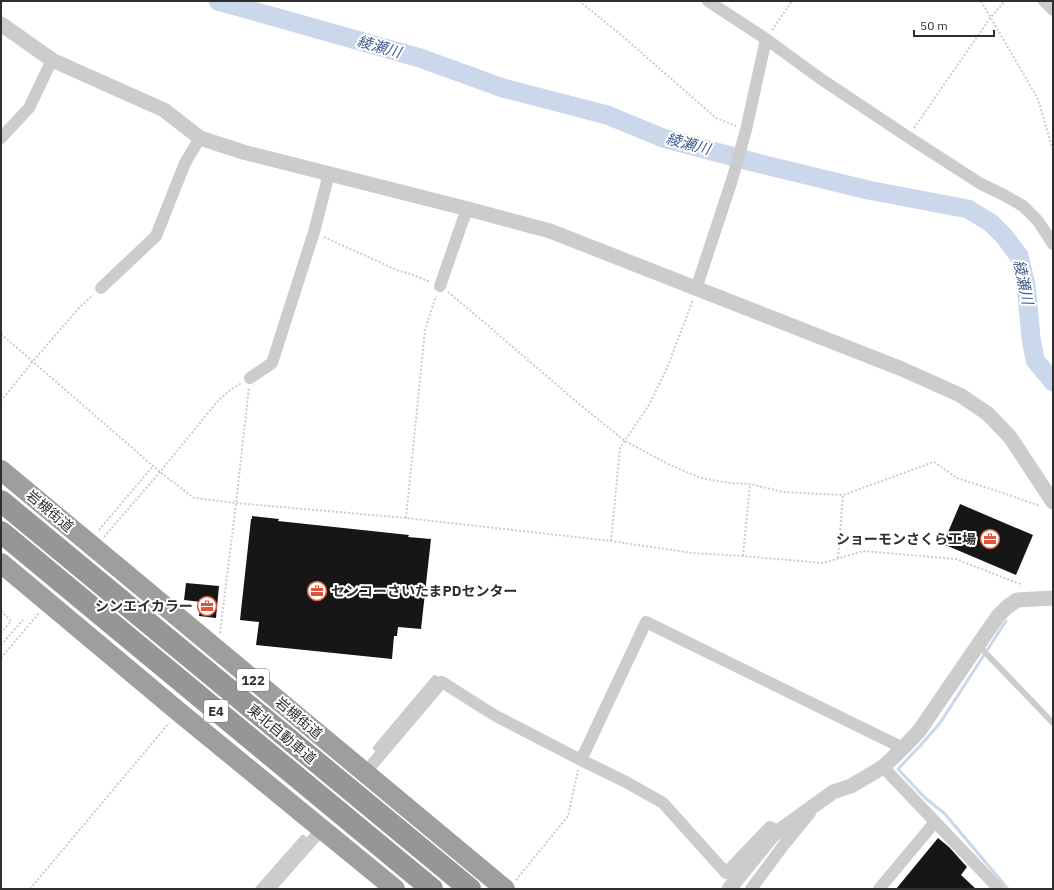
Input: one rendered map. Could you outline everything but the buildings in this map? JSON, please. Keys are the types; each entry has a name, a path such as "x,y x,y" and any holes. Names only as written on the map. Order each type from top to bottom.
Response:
{"highway":[{"name":"岩槻街道","path":"1,470 96,539 223,654 365,773 509,886"},
{"name":"東北自動車道","path":"1,501 470,889"},
{"name":"東北自動車道","path":"1,532 432,889"},
{"path":"1,563 394,889"}],"street":[{"path":"708,1 908,137 982,184 1023,206 1038,221 1053,244"},
{"path":"1044,1 1053,10"},
{"path":"1,24 52,60 164,110 200,138 243,152 550,231 902,369 960,395 988,414 1010,438 1048,505"},
{"path":"696,289 732,180 746,130 766,39"},
{"path":"1,138 29,108 52,60"},
{"path":"101,288 156,236 185,163 200,138"},
{"path":"250,378 272,363 314,232 329,174"},
{"path":"440,286 468,209"},
{"path":"728,889 772,836 778,831 833,792 851,786 883,767 903,748 919,731 998,616 1008,607 1017,600 1053,598"},
{"path":"581,760 646,622 903,748"},
{"path":"365,773 442,682 494,715 664,803 726,873 770,828 778,831"},
{"path":"883,767 999,889"},
{"path":"751,889 783,846 820,801"},
{"path":"879,889 935,822"},
{"path":"269,889 322,829"}],"lane":[{"path":"978,645 1053,723"},
{"path":"376,748 435,678 442,682"},
{"path":"258,889 303,838"}],"path":[{"path":"579,1 620,34 716,118 746,130"},
{"path":"766,39 792,1"},
{"path":"981,1 1038,99 1053,150"},
{"path":"908,137 990,18 1005,1"},
{"path":"314,232 399,271 408,273 440,286 625,441 670,465 701,478 729,483 750,484 783,492 843,495 934,462 957,478 1003,493 1048,505"},
{"path":"406,518 425,330 440,286"},
{"path":"1,401 79,308 101,288"},
{"path":"611,541 620,448 649,405 667,368 696,289"},
{"path":"1,334 160,472 194,498 406,518 611,541 692,553 823,563 863,550 956,559 1020,584 1017,600"},
{"path":"96,539 160,472 216,402 230,390 250,378"},
{"path":"223,654 220,632 250,378"},
{"path":"96,539 154,466"},
{"path":"743,556 750,484"},
{"path":"838,558 843,495"},
{"path":"1,658 48,602"},
{"path":"1,611 11,620 1,633"},
{"path":"1,645 23,620"},
{"path":"30,889 179,712"},
{"path":"509,886 568,816 581,760"}],"waterway":[{"name":"綾瀬川","path":"218,1 420,58 503,88 607,115 663,138 868,190 968,209 991,223 1004,236 1019,256 1026,285 1031,338 1035,360 1053,382"},
{"path":"1006,621 940,723 898,769 924,797 945,814 1008,889"}],"place":[{"name":"ショーモンさくら工場","path":"990,539"},
{"name":"センコーさいたまPDセンター","path":"317,591"},
{"name":"シンエイカラー","path":"207,606"}]}
